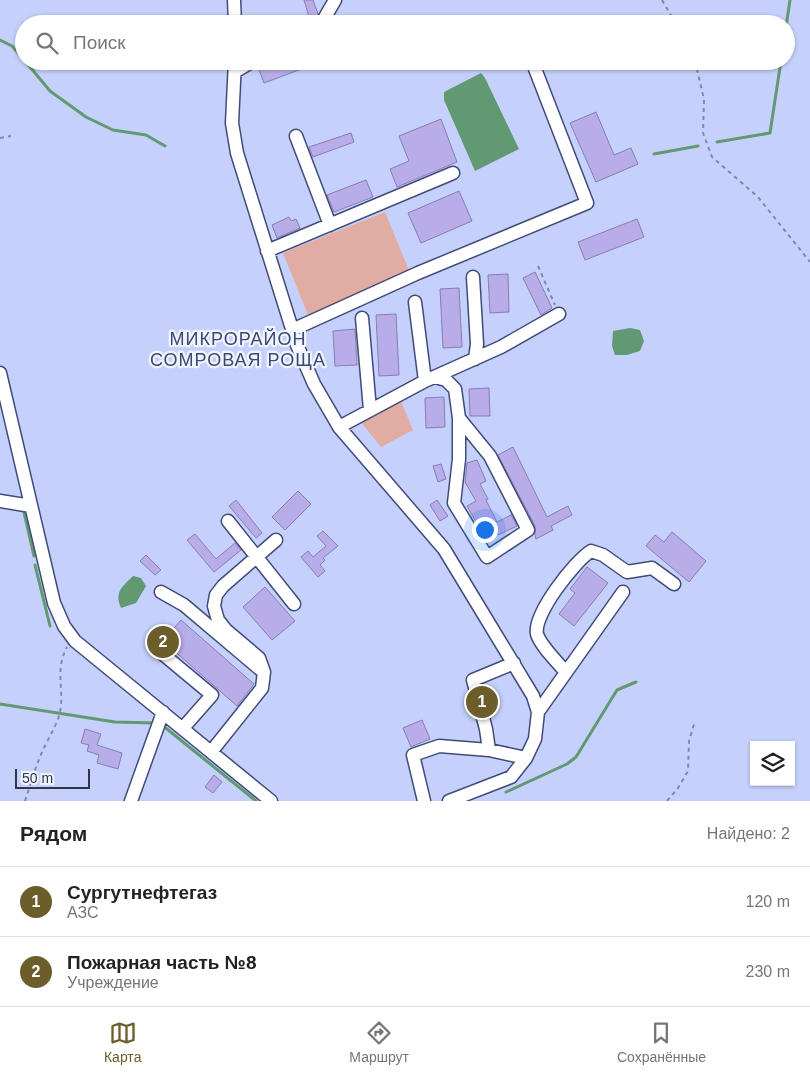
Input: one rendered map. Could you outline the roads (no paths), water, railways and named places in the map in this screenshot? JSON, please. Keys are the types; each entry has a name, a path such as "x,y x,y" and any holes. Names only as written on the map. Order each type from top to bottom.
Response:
{"street":[{"path":"234,0 235,15"},
{"path":"327,15 335,0"},
{"path":"235,70 232,123 237,153 292,330 314,384 339,427 444,550 534,696 538,712 535,739 526,758 511,778 449,801"},
{"path":"292,330 418,273 587,203 535,70"},
{"path":"296,136 330,225"},
{"path":"267,251 453,172"},
{"path":"473,277 477,344 474,359"},
{"path":"415,302 430,379"},
{"path":"339,427 430,379 500,347 559,314"},
{"path":"362,318 370,410"},
{"path":"0,373 54,603 64,626 75,641 271,801"},
{"path":"430,379 446,380 455,389 459,418 459,459 454,503 487,557 528,530 490,456 459,418"},
{"path":"0,501 31,506"},
{"path":"228,521 294,604"},
{"path":"211,752 262,688 264,672 259,658 226,630 218,620 214,606 216,595 223,586 276,540"},
{"path":"566,672 537,634 538,621 548,602 582,557 591,551 603,555 627,572 652,568 674,584"},
{"path":"161,592 184,605 264,672"},
{"path":"538,712 622,592"},
{"path":"158,650 212,695 183,728"},
{"path":"489,750 486,729 473,680 514,663"},
{"path":"131,801 164,712"},
{"path":"424,801 413,755 438,746 489,750 526,758"}],"waterway":[{"path":"788,15 790,0"},
{"path":"0,40 15,50"},
{"path":"32,70 50,91 86,117 113,130 146,135 165,146"},
{"path":"717,142 770,133 780,70"},
{"path":"654,154 698,146"},
{"path":"23,508 34,556"},
{"path":"35,565 50,626"},
{"path":"506,792 567,764 576,757 617,690 636,682"},
{"path":"0,704 115,722 155,723"},
{"path":"162,725 256,801"}],"place":[{"name":"Пожарная часть №8","path":"163,642"},
{"name":"Сургутнефтегаз","path":"482,702"}],"district":[{"name":"МИКРОРАЙОН СОМРОВАЯ РОЩА","path":"238,349"}]}
